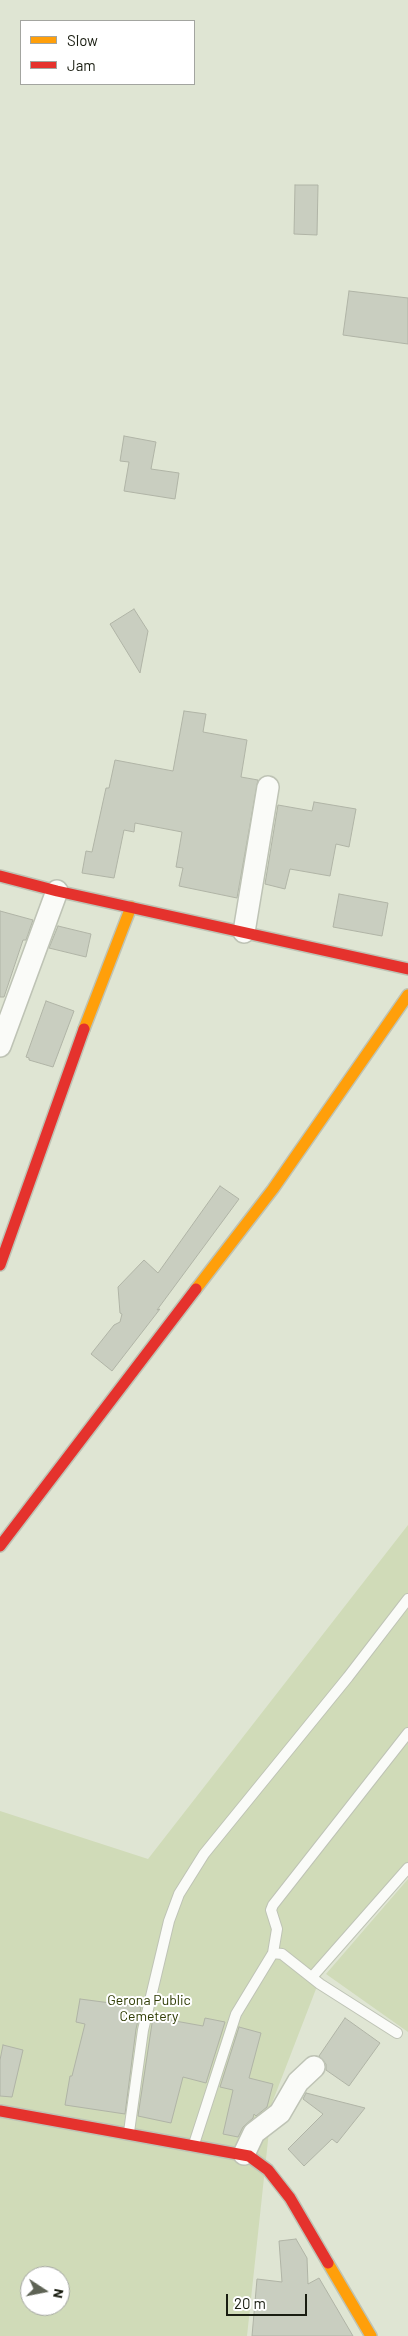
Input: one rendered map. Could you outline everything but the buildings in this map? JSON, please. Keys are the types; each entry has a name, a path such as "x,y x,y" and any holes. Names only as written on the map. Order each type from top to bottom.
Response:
{"street":[{"path":"244,932 268,787"},
{"path":"0,876 57,891 408,969"},
{"path":"0,1046 57,891"},
{"path":"0,1265 65,1079 131,907"},
{"path":"0,1546 273,1189 408,995"},
{"path":"244,2154 254,2133 280,2113 298,2082 314,2067"},
{"path":"0,2111 244,2154 268,2170 290,2198 371,2336"}],"lane":[{"path":"128,2133 143,2030 169,1921 179,1894 204,1854 348,1677 408,1599"},
{"path":"194,2145 236,2014 273,1953 277,1929 271,1910 273,1905 408,1733"},
{"path":"312,1978 408,1868"},
{"path":"273,1953 282,1954 312,1978 397,2033"}],"green space":[{"name":"Gerona Public Cemetery","path":"408,1525 408,1871 321,1976 272,2103 247,2336 0,2336 0,1811 148,1859"},
{"path":"408,1879 408,2032 326,1974"}],"traffic: slow":[{"path":"84,1029 131,907"},
{"path":"196,1289 273,1189 408,995"},
{"path":"328,2263 371,2336"}],"traffic: jam":[{"path":"0,876 57,891 408,969"},
{"path":"0,1265 84,1029"},
{"path":"0,1546 196,1289"},
{"path":"0,2111 249,2156 268,2170 290,2198 328,2263"}]}
